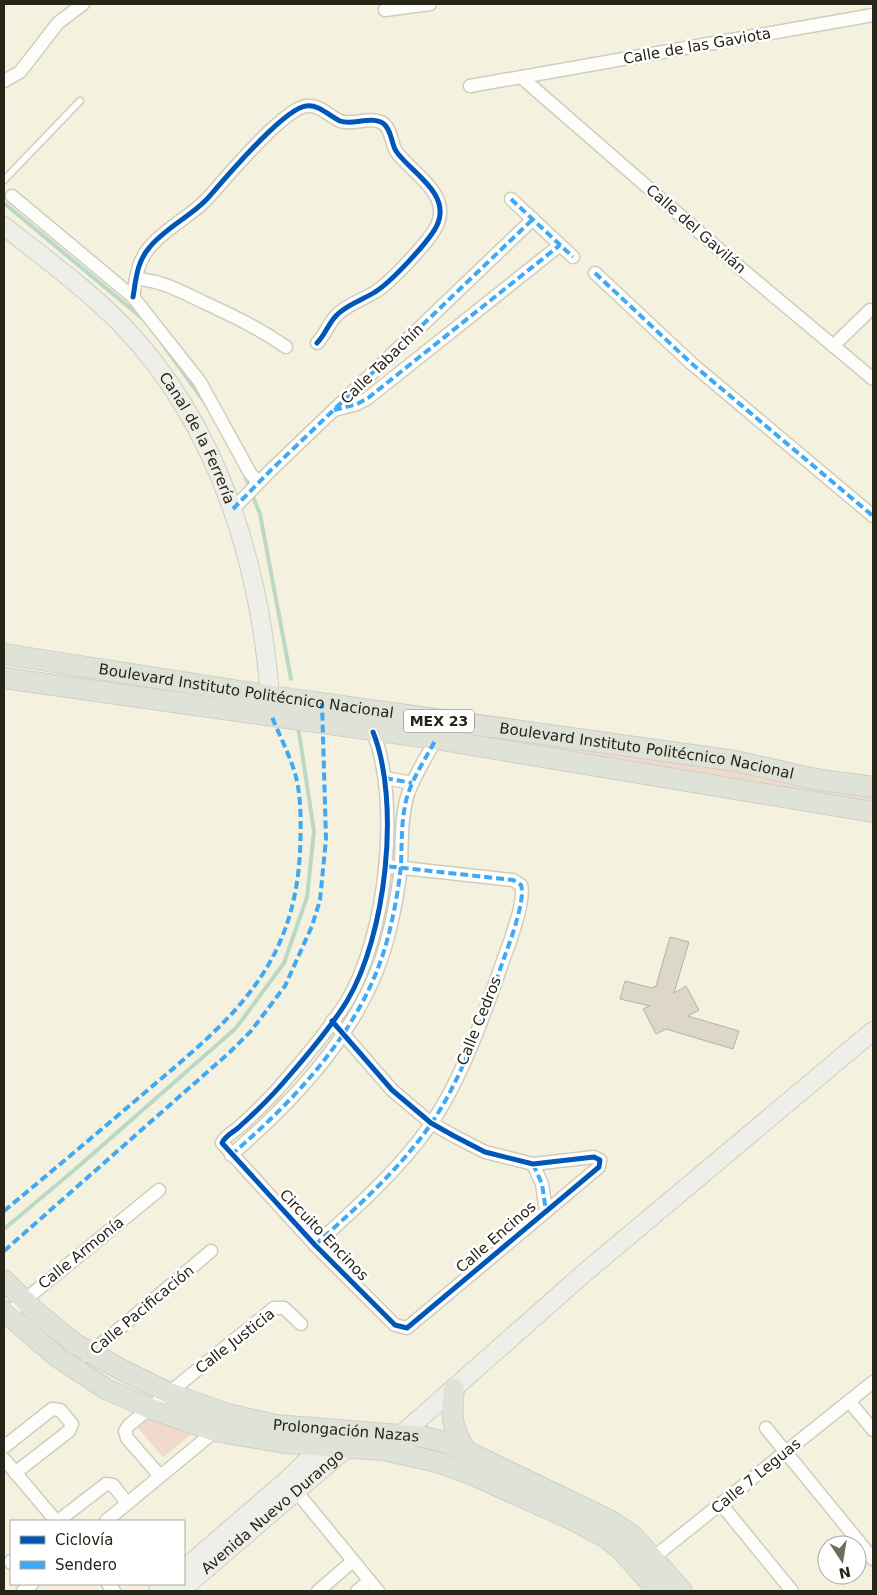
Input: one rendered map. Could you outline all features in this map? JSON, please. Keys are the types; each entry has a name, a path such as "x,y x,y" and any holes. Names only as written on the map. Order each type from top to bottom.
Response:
{"main road":[{"name":"Boulevard Instituto Politécnico Nacional","path":"4,654 271,696 439,730 873,812"},
{"name":"Boulevard Instituto Politécnico Nacional","path":"4,678 373,732 439,730 735,761 815,779 873,787"},
{"name":"Prolongación Nazas","path":"4,1280 61,1333 90,1354 169,1393 227,1414 276,1425 424,1437 466,1451 611,1521 633,1536 658,1591"},
{"name":"Prolongación Nazas","path":"5,1314 40,1344 106,1389 150,1408 215,1431 285,1443 384,1450 437,1462 474,1475 573,1520 605,1537 646,1563 682,1591"},
{"path":"454,1389 452,1421 455,1433 466,1451"}],"street":[{"path":"4,81 20,72 58,23 83,4"},
{"path":"385,10 430,4"},
{"name":"Calle de las Gaviota","path":"470,86 873,15"},
{"name":"Calle del Gavilán","path":"521,77 873,379"},
{"path":"133,297 140,262 150,246 207,199 222,179 299,108 315,107 341,121 377,120 387,127 399,155 429,186 439,210 439,222 392,278 375,292 339,312 332,320 326,334 317,343"},
{"path":"12,196 133,297 200,382 250,473 253,488"},
{"path":"511,199 573,257"},
{"name":"Calle Tabachín","path":"233,509 533,220"},
{"name":"Canal de la Ferrería","path":"4,226 87,292 140,344 174,390 192,419 223,479 250,570 259,613 271,696 272,717"},
{"path":"334,410 357,404 368,398 560,245"},
{"path":"595,273 691,363 873,516"},
{"path":"136,279 150,280 175,288 251,324 286,347"},
{"path":"833,346 870,310"},
{"path":"373,732 380,748 388,793 388,816 385,866 377,918 368,950 347,1000 332,1021 288,1077 223,1141 222,1144 231,1155 288,1102 310,1078 357,1014 382,958 390,929 400,867 403,819 412,783 439,730"},
{"path":"385,778 412,783"},
{"path":"388,816 403,819"},
{"name":"Calle Cedros","path":"315,1246 376,1187 431,1123 477,1034 509,944 523,890 521,885 513,880 385,866"},
{"path":"332,1021 392,1090 431,1123 485,1152 533,1164 542,1184 546,1211"},
{"path":"384,1450 582,1276 873,1031"},
{"name":"Circuito Encinos","path":"231,1155 315,1246 395,1325 403,1328"},
{"name":"Calle Encinos","path":"403,1328 412,1326 599,1167 600,1160 594,1156 533,1164"},
{"name":"Calle Armonía","path":"5,1314 159,1190"},
{"name":"Calle Pacificación","path":"74,1368 211,1251"},
{"name":"Calle Justicia","path":"160,1476 125,1435 128,1425 274,1308 284,1308 301,1324"},
{"name":"Calle 7 Leguas","path":"646,1563 873,1382"},
{"path":"849,1401 873,1430"},
{"path":"4,1447 52,1409 60,1410 72,1424 69,1431 15,1473"},
{"path":"766,1428 873,1559"},
{"name":"Avenida Nuevo Durango","path":"180,1591 291,1486 337,1430"},
{"path":"107,1520 215,1431"},
{"name":"Avenida Nuevo Durango","path":"185,1568 291,1486 350,1448 364,1431"},
{"path":"4,1459 56,1520"},
{"path":"58,1520 106,1484 113,1486 127,1503"},
{"path":"291,1486 378,1591"},
{"path":"721,1504 792,1591"},
{"path":"318,1591 353,1561"},
{"path":"357,1591 369,1581"}],"lane":[{"path":"4,180 80,101"}],"shaded area":[{"path":"468,728 873,790 873,803 466,738"},
{"path":"155,1412 197,1430 163,1457 137,1427"}],"building":[{"path":"670,937 689,942 674,993 686,986 699,1010 688,1016 739,1031 733,1049 666,1029 656,1034 643,1009 650,1006 620,999 625,981 652,988 656,986"}],"waterway":[{"path":"4,203 142,318"},
{"path":"162,343 203,400"},
{"path":"244,473 250,488"},
{"path":"252,494 260,514 291,679"},
{"path":"4,1229 236,1028 284,963 307,897 314,831 298,726"}],"marked path":[{"path":"511,199 573,257"},
{"path":"233,509 270,471 533,219"},
{"path":"334,410 357,404 368,398 560,245"},
{"path":"595,273 691,363 873,516"},
{"path":"4,1251 230,1052 251,1031 285,986 312,926 320,900 326,839 322,703"},
{"path":"4,1211 179,1064 206,1039 253,988 271,960 285,928 295,893 300,852 301,821 297,780 272,717"},
{"path":"231,1155 283,1107 307,1081 349,1025 366,995 380,963 394,913 401,865 403,822 407,797 416,775 436,739"},
{"path":"385,778 412,783"},
{"path":"315,1245 391,1173 419,1141 443,1106 481,1022 513,932 521,900 521,885 513,880 385,866"},
{"path":"533,1164 542,1184 546,1211"}],"cycle path":[{"path":"133,297 139,265 149,248 162,234 207,199 254,146 283,119 296,110 311,106 340,121 379,121 389,130 396,151 402,159 433,192 438,201 440,212 438,223 428,239 400,270 375,292 339,313 317,343"},
{"path":"332,1021 392,1090 431,1123 454,1136 485,1152 533,1164 594,1157 600,1160 599,1167 407,1328 395,1325 315,1245 222,1143 227,1136 245,1122 271,1096 312,1049 327,1030 334,1020 341,1011 360,974 380,906 387,831 386,794 382,761 373,732"}]}
